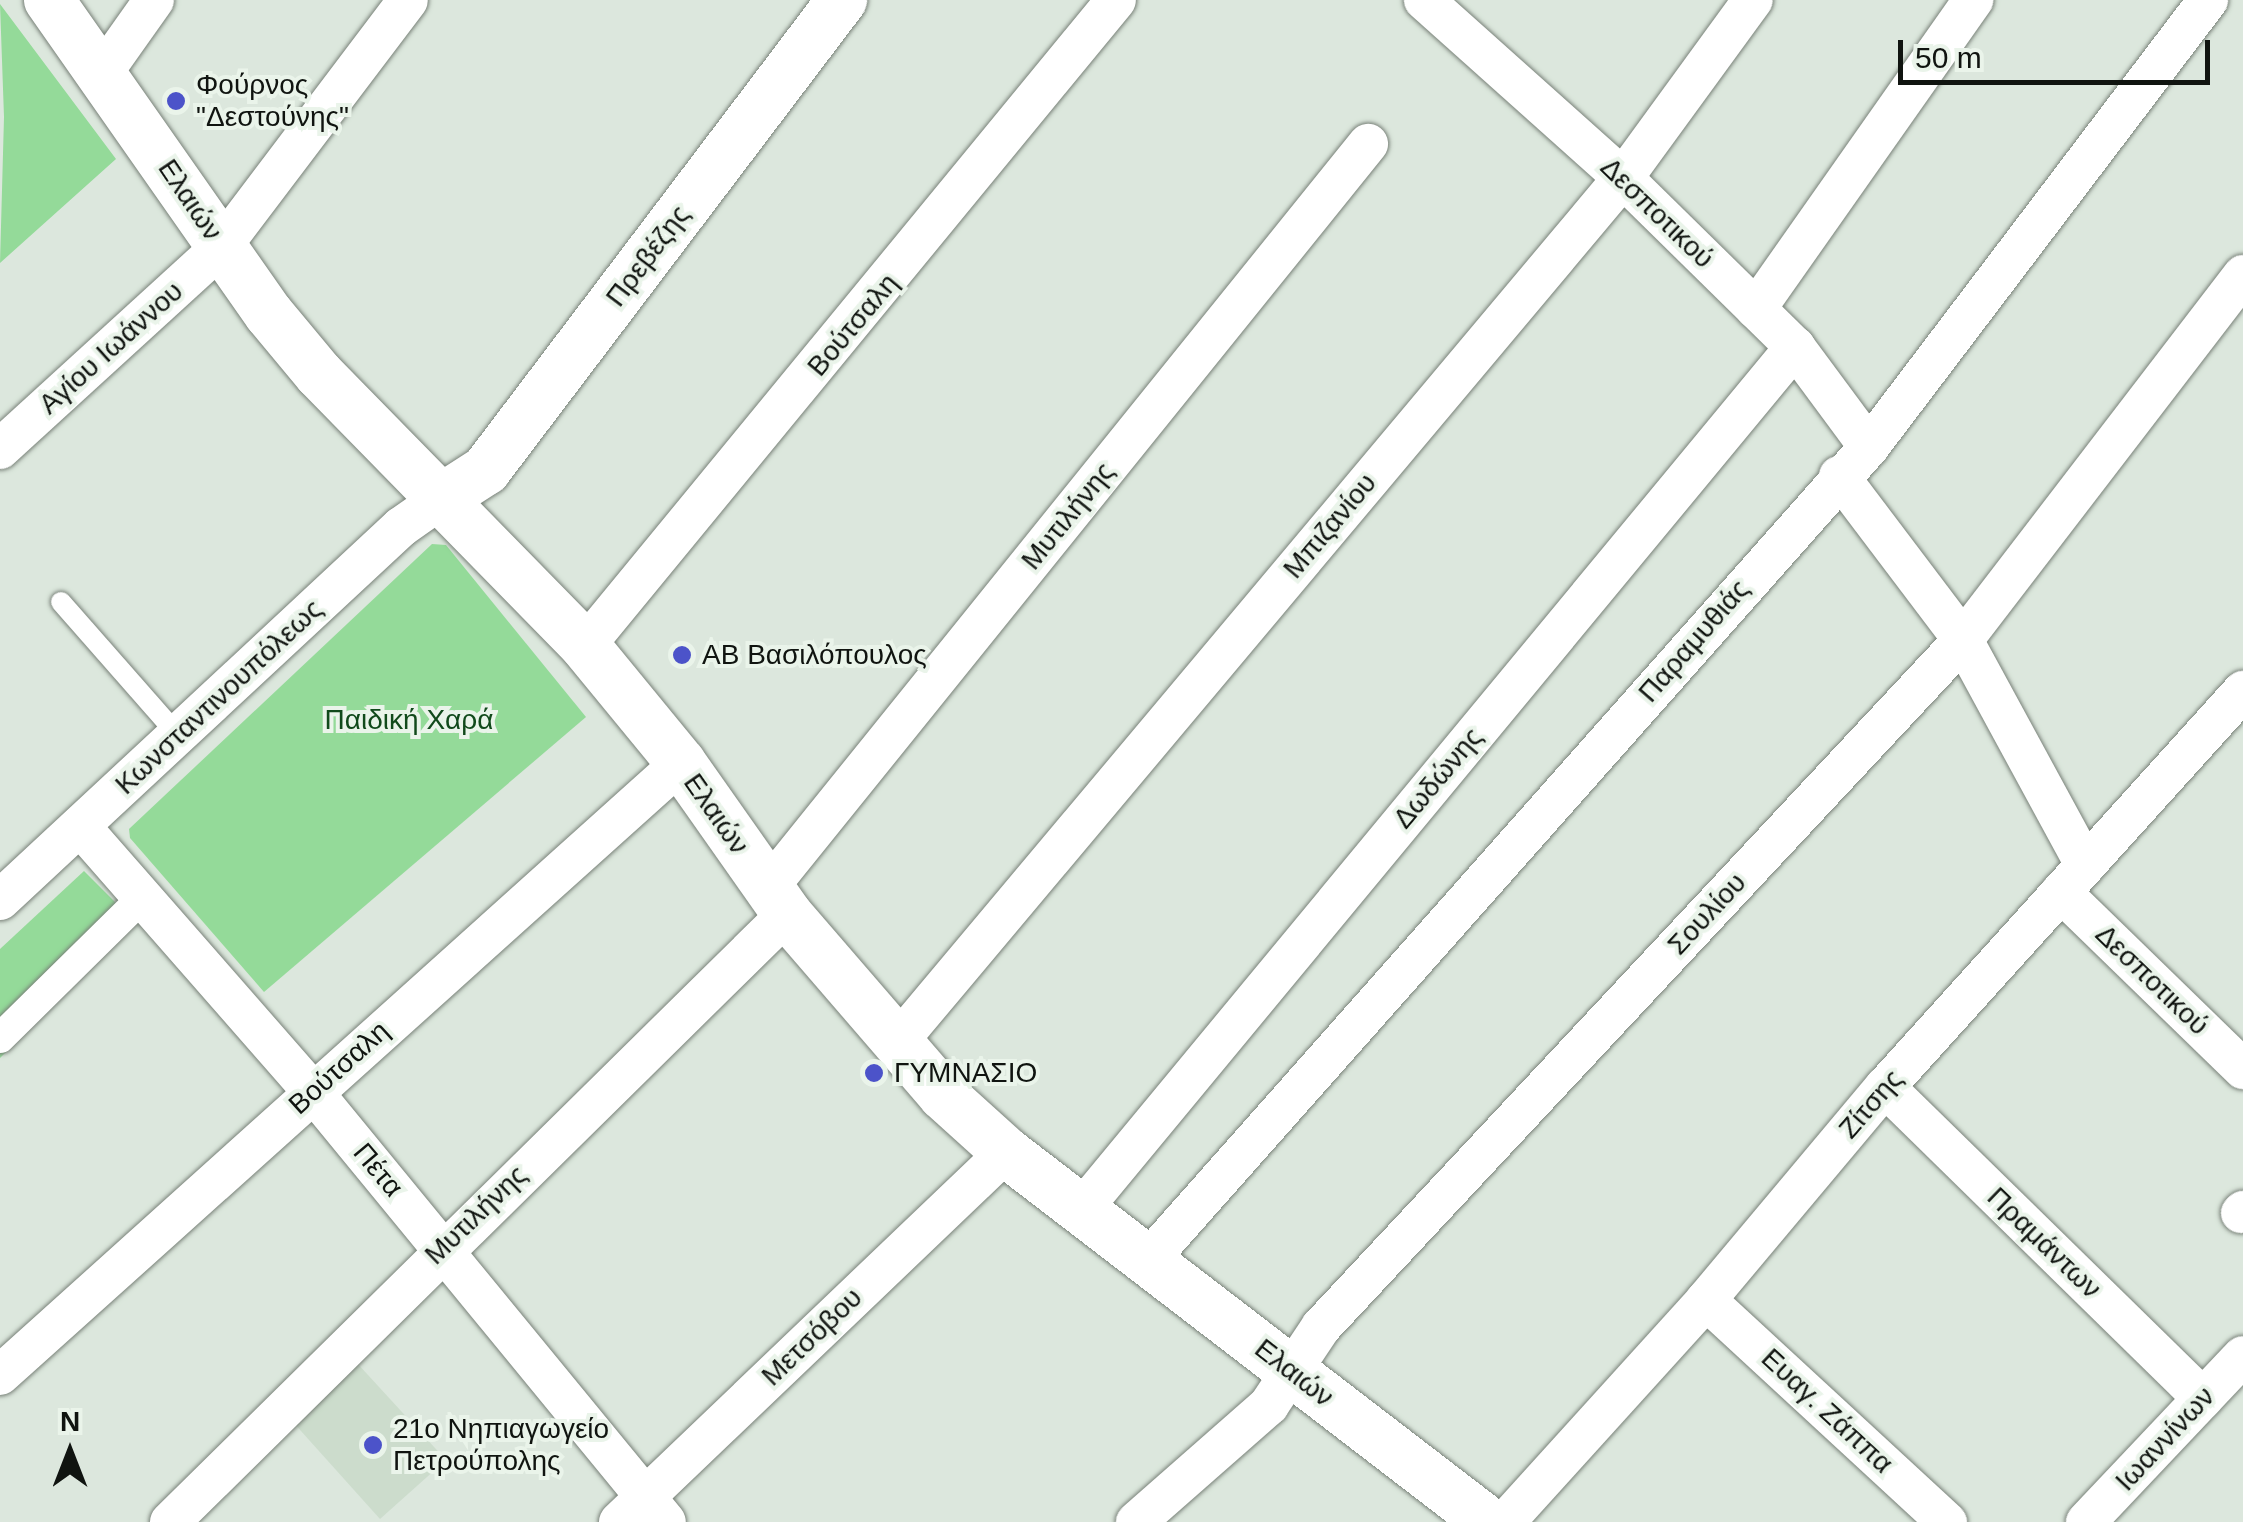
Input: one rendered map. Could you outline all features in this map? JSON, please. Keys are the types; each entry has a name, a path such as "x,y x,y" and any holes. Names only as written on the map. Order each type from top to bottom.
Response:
{"street":[{"name":"Ελαιών","path":"49,0 222,246 319,374 585,646 700,775 777,901 896,1044 1006,1152 1150,1258 1488,1522"},
{"path":"103,72 154,0"},
{"name":"Αγίου Ιωάννου","path":"0,450 222,246 408,0"},
{"name":"Πρεβέζης","path":"442,500 486,470 842,0"},
{"name":"Βούτσαλη","path":"585,646 1116,0"},
{"name":"Δεσποτικού","path":"1424,0 1623,178 1794,347 1869,446"},
{"name":"Μπιζανίου","path":"896,1044 1623,178 1753,0"},
{"path":"1756,310 1973,0"},
{"name":"Παραμυθιάς","path":"1150,1258 1869,446 2208,0"},
{"name":"Μυτιλήνης","path":"170,1522 443,1247 777,901 1368,144"},
{"name":"Σουλίου","path":"1136,1522 1269,1406 1321,1327 1963,640 2243,275"},
{"name":"Δωδώνης","path":"1082,1209 1794,347"},
{"name":"Δεσποτικού","path":"1839,476 1963,640 2073,879 2243,1069"},
{"name":"Κωνσταντινουπόλεως","path":"0,900 401,526 442,500"},
{"name":"Ζίτσης","path":"1505,1522 1706,1300 1885,1087 2073,879 2239,704"},
{"name":"Βούτσαλη","path":"0,1374 313,1092 700,775"},
{"name":"Πέτα","path":"80,826 443,1247 643,1514"},
{"path":"0,1038 144,896"},
{"name":"Πραμάντων","path":"1885,1087 2203,1398"},
{"name":"Μετσόβου","path":"643,1514 1006,1152"},
{"name":"Ευαγ. Ζάππα","path":"1706,1300 1948,1522"},
{"name":"Ιωαννίνων","path":"2086,1522 2243,1356"}],"lane":[{"path":"60,602 178,735"}],"shaded area":[{"name":"21ο Νηπιαγωγείο Πετρούπολης","path":"357,1363 446,1460 380,1519 292,1421"}],"green space":[{"path":"0,4 116,159 0,263 4,117"},
{"name":"Παιδική Χαρά","path":"432,544 446,545 586,717 264,992 130,838 129,829"},
{"path":"84,871 136,923 0,1058 0,949"}],"place":[{"name":"Φούρνος \"Δεστούνης\"","path":"176,101"},
{"name":"ΑΒ Βασιλόπουλος","path":"682,655"},
{"name":"ΓΥΜΝΑΣΙΟ","path":"874,1073"},
{"name":"21ο Νηπιαγωγείο Πετρούπολης","path":"373,1445"}]}
